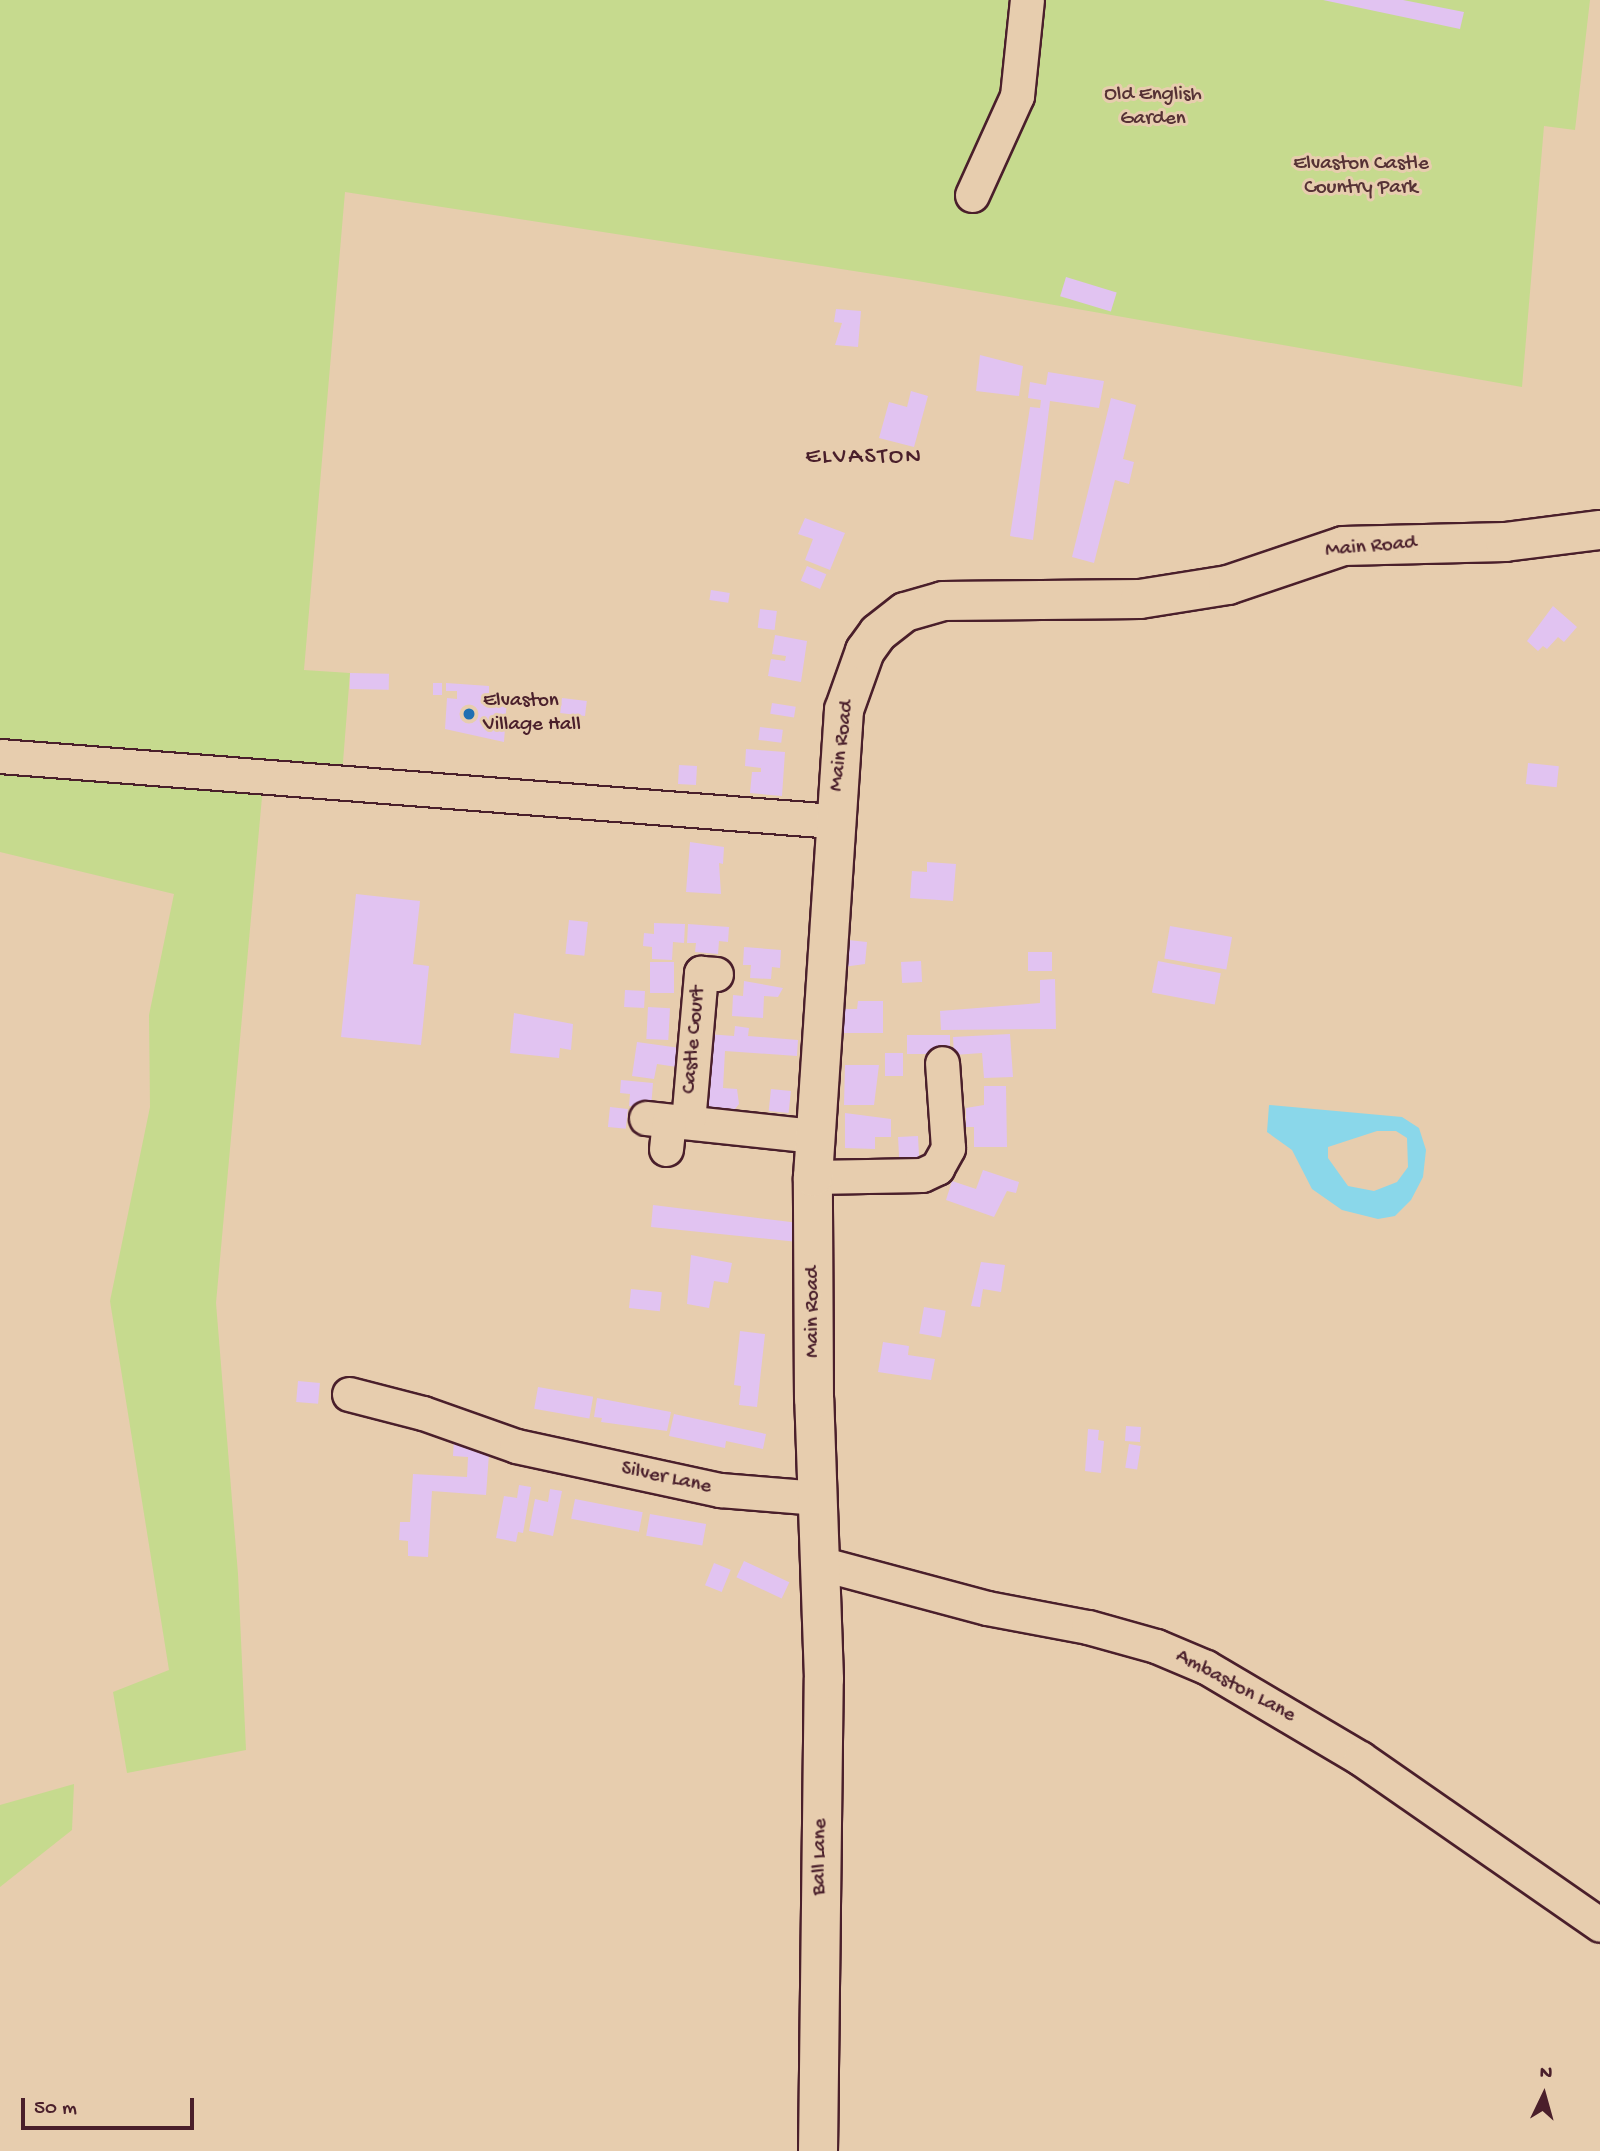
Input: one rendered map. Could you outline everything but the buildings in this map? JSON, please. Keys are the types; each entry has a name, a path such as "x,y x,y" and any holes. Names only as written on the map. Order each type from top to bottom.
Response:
{"main road":[{"name":"Main Road","path":"819,1563 814,1177 834,821 844,710 854,673 878,633 921,605 995,598 1164,596 1228,584 1343,546 1525,541 1600,530"},
{"name":"Ball Lane","path":"818,2151 824,1679 819,1563"}],"street":[{"path":"972,195 1017,96 1027,0"},
{"path":"0,756 834,821"},
{"name":"Castle Court","path":"716,974 701,973 667,1128 815,1136"},
{"path":"814,1177 922,1175 937,1168 948,1148 942,1063"},
{"name":"Silver Lane","path":"349,1394 423,1413 516,1446 720,1490 818,1498"},
{"name":"Ambaston Lane","path":"819,1563 987,1608 1088,1627 1156,1646 1206,1667 1360,1758 1600,1925"}],"green space":[{"name":"Elvaston Castle Country Park","path":"0,0 1590,0 1575,130 1544,126 1522,387 912,280 345,192 304,670 350,673 342,775 263,786 216,1303 238,1574 246,1750 127,1773 113,1692 169,1670 110,1301 150,1107 149,1015 174,894 0,852"},
{"path":"74,1784 72,1830 0,1887 0,1805"}],"water":[{"path":"1269,1105 1402,1117 1419,1128 1426,1150 1423,1177 1411,1200 1395,1216 1378,1219 1342,1210 1312,1189 1292,1150 1267,1132","holes":["1377,1131 1396,1131 1407,1138 1408,1167 1397,1182 1374,1191 1348,1186 1328,1158 1328,1147"]}],"place":[{"name":"Elvaston Village Hall","path":"469,714"}],"district":[{"name":"ELVASTON","path":"864,458"}],"park label":[{"name":"Old English Garden","path":"1153,108"}]}
